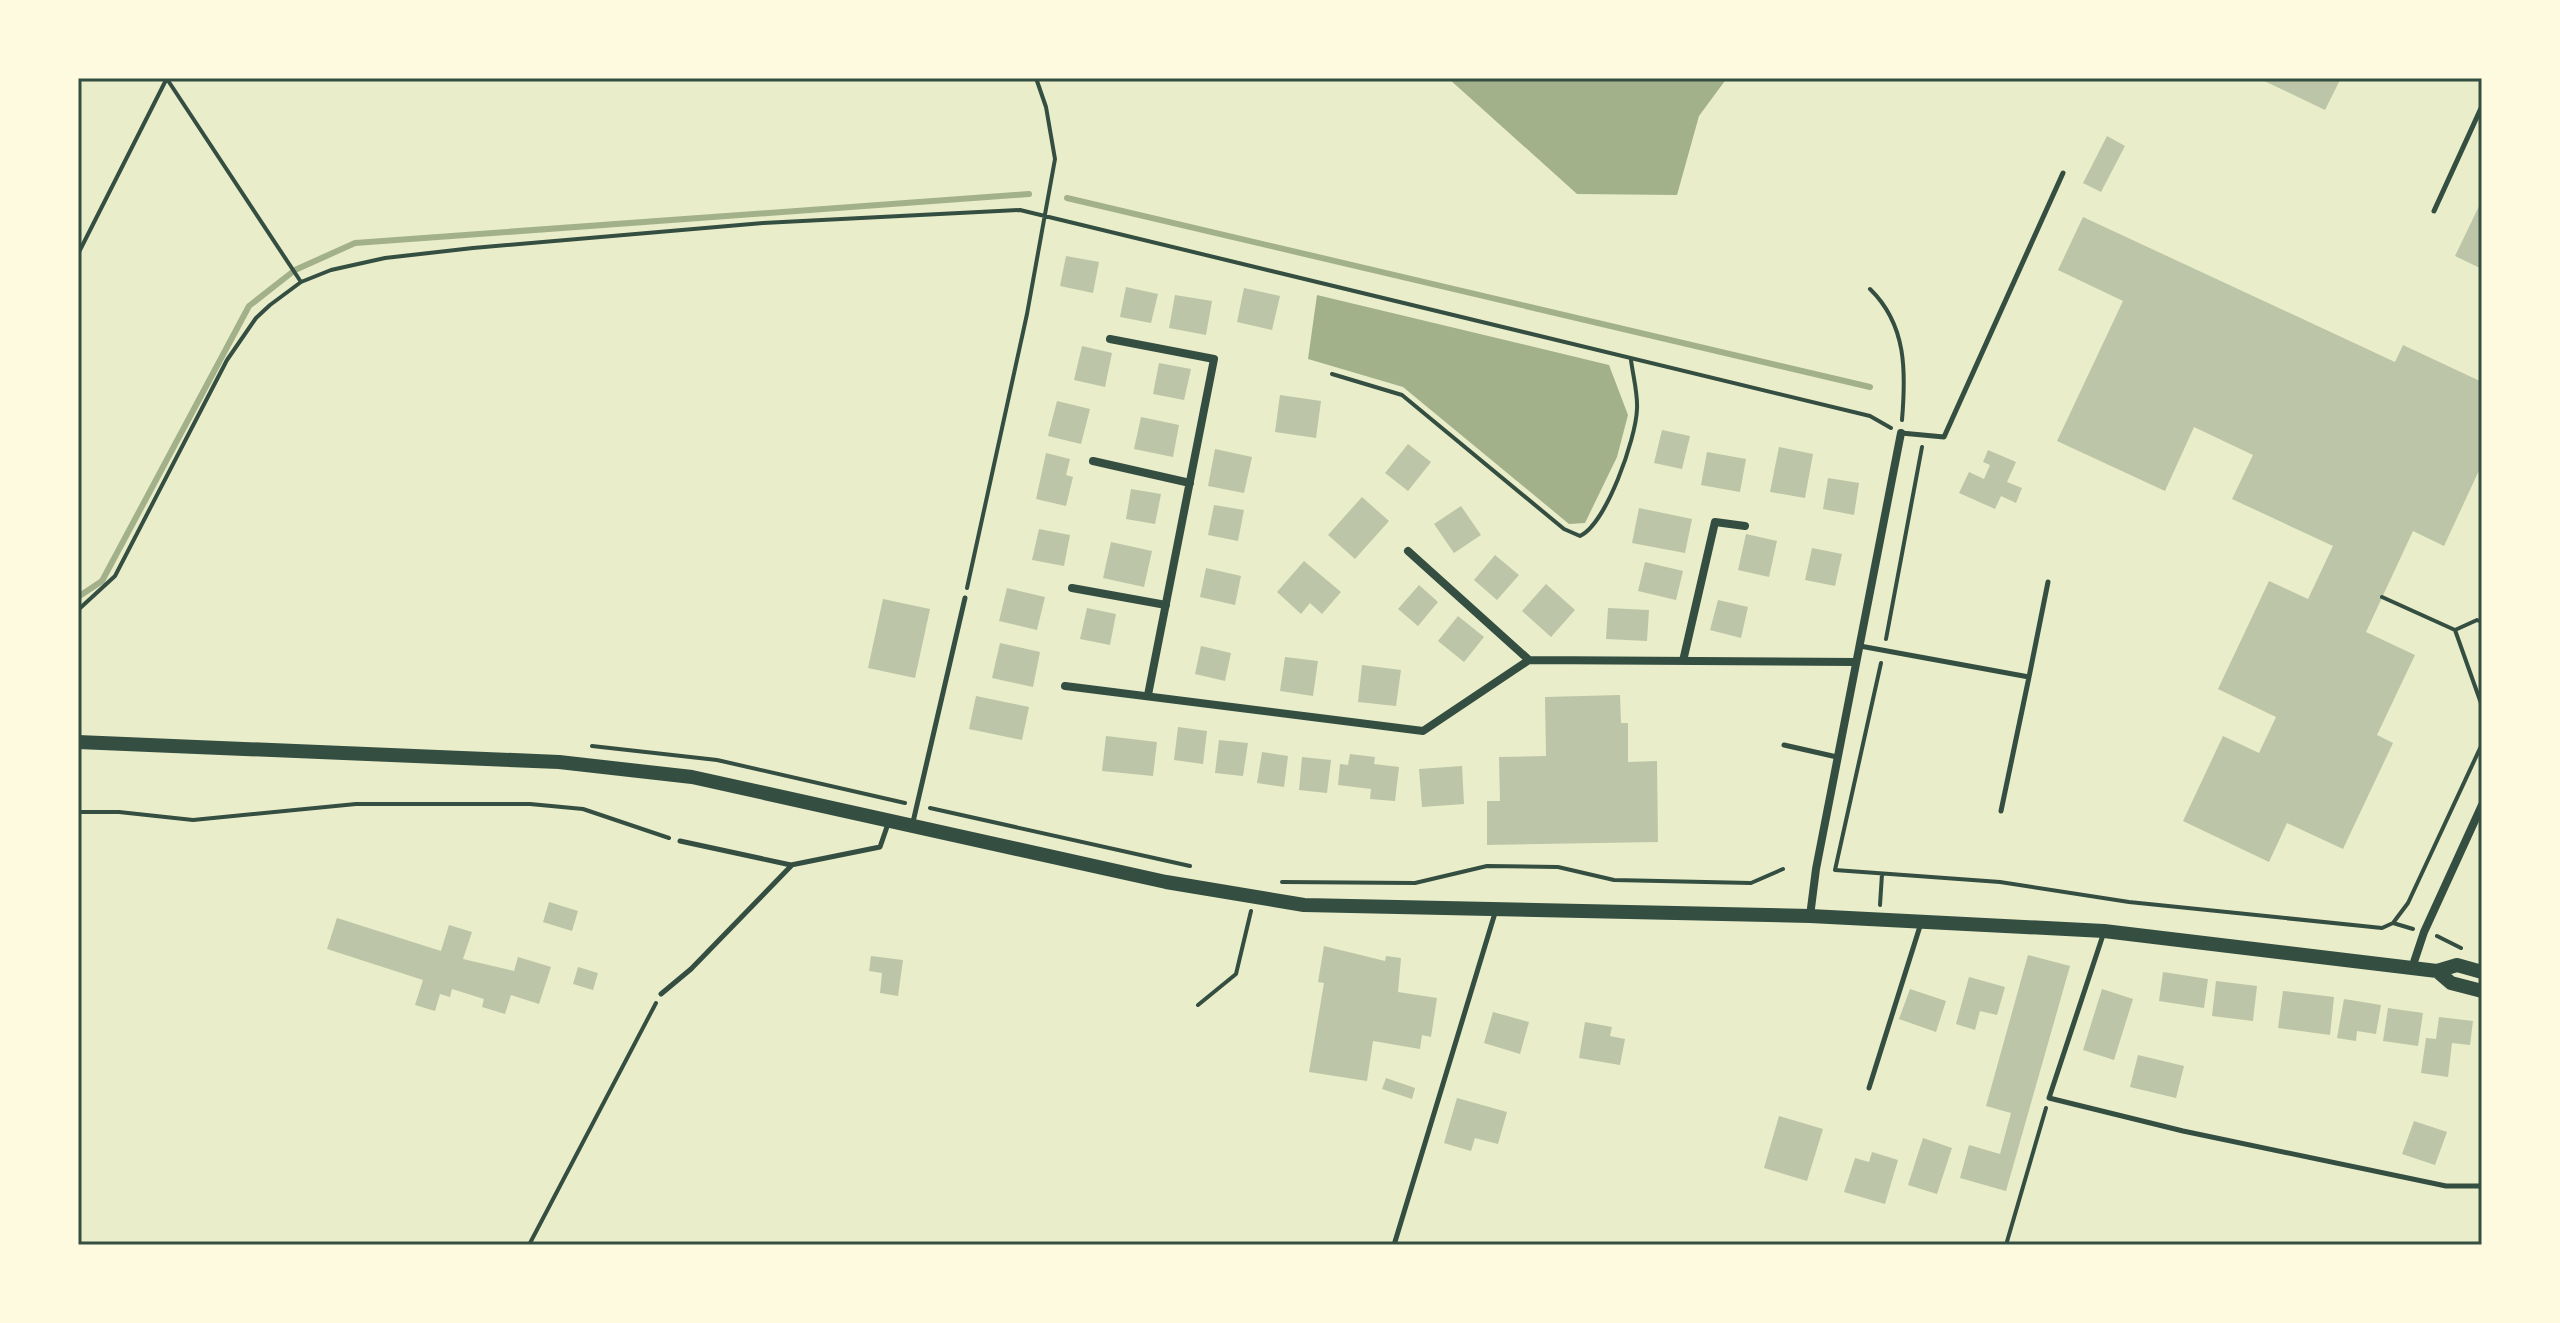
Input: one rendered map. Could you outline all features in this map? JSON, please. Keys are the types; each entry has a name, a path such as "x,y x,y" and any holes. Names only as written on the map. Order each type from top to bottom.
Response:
{"main road":[{"path":"78,742 559,762 692,777 1254,898 1361,908 1810,916 2104,931 2437,971 2457,965 2482,972"},
{"path":"2437,971 2451,983 2482,991"}],"street":[{"path":"1110,339 1214,359 1148,695"},
{"path":"1810,916 1901,433"},
{"path":"1093,461 1190,483"},
{"path":"1683,661 1715,522 1745,526"},
{"path":"1408,551 1529,660"},
{"path":"1072,588 1166,605"},
{"path":"1065,686 1423,731 1529,660 1856,662"},
{"path":"2412,968 2424,932 2482,805"}],"lane":[{"path":"2434,211 2482,106"},
{"path":"1901,433 1944,437 2063,173"},
{"path":"2001,811 2048,582"},
{"path":"913,823 965,598"},
{"path":"1860,646 2029,677"},
{"path":"1784,745 1838,757"},
{"path":"680,841 791,865 880,847 890,819"},
{"path":"661,994 691,969 791,865"},
{"path":"1394,1245 1496,910"},
{"path":"1869,1088 1922,922"},
{"path":"2104,931 2049,1098 2183,1131 2446,1186 2482,1186"}],"path":[{"path":"78,254 167,78 301,282"},
{"path":"965,598 1027,314 1055,159 1046,107 1036,78"},
{"path":"78,610 115,576 234,349 256,318 301,282 331,270 385,258 763,223 1020,210 1870,416 1901,433 1904,348 1887,305 1870,289"},
{"path":"1332,374 1402,395 1564,529 1580,536 1591,531 1619,477 1637,410 1631,360"},
{"path":"2382,597 2455,630 2482,706"},
{"path":"2455,630 2477,620 2482,622"},
{"path":"1835,870 2000,882 2129,902 2382,928 2393,923 2408,903 2482,744"},
{"path":"78,812 119,812 193,820 356,804 530,804 583,809 680,841"},
{"path":"918,806 1198,868"},
{"path":"1276,882 1415,883 1487,866 1558,867 1614,880 1751,883 1783,869"},
{"path":"1198,1005 1236,974 1254,898"},
{"path":"2393,923 2424,932 2472,953"},
{"path":"529,1245 661,994"},
{"path":"2006,1245 2049,1098"}],"shaded area":[{"path":"1448,78 1727,78 1699,116 1677,195 1577,194"},
{"path":"1317,295 1609,365 1628,415 1617,457 1585,523 1569,524 1403,387 1308,359"}],"building":[{"path":"2258,78 2341,78 2325,110"},
{"path":"2107,136 2125,146 2101,192 2083,183"},
{"path":"2482,200 2482,269 2455,256"},
{"path":"2083,217 2395,362 2403,345 2482,382 2482,464 2444,546 2413,531 2366,632 2415,655 2377,735 2393,743 2343,849 2287,823 2269,862 2183,821 2223,736 2259,753 2276,717 2218,689 2269,581 2308,599 2333,546 2232,499 2253,455 2194,427 2165,491 2057,441 2123,301 2058,270"},
{"path":"1066,256 1099,262 1093,293 1060,286"},
{"path":"1126,287 1158,294 1151,323 1120,317"},
{"path":"1244,288 1280,296 1272,330 1237,322"},
{"path":"1175,295 1212,301 1206,335 1169,328"},
{"path":"1082,346 1112,353 1105,387 1074,380"},
{"path":"1159,363 1191,369 1184,400 1153,394"},
{"path":"1280,395 1321,401 1316,438 1275,432"},
{"path":"1057,401 1090,409 1081,444 1048,436"},
{"path":"1141,417 1179,425 1173,457 1134,449"},
{"path":"1662,430 1690,436 1682,469 1654,463"},
{"path":"1408,444 1431,462 1408,491 1385,473"},
{"path":"1779,447 1813,454 1805,498 1770,492"},
{"path":"1215,449 1252,457 1244,493 1208,486"},
{"path":"1988,450 2016,462 2007,482 2022,488 2016,503 2001,496 1995,509 1959,493 1969,472 1984,479 1990,465 1983,462"},
{"path":"1707,452 1746,459 1740,492 1701,485"},
{"path":"1046,453 1070,459 1066,475 1073,477 1066,506 1036,499"},
{"path":"1828,478 1859,483 1854,515 1823,509"},
{"path":"1131,489 1161,494 1155,524 1126,519"},
{"path":"1362,497 1389,521 1355,559 1328,535"},
{"path":"1214,505 1244,510 1238,541 1208,535"},
{"path":"1461,506 1481,535 1454,553 1434,524"},
{"path":"1639,508 1692,519 1685,553 1632,543"},
{"path":"1039,529 1070,535 1064,566 1032,560"},
{"path":"1746,534 1777,541 1769,577 1738,570"},
{"path":"1111,542 1152,551 1144,587 1103,578"},
{"path":"1812,548 1842,554 1835,586 1805,580"},
{"path":"1495,555 1519,575 1497,600 1474,580"},
{"path":"1304,561 1341,592 1322,614 1310,603 1301,614 1277,592"},
{"path":"1645,562 1683,571 1676,600 1638,591"},
{"path":"1206,568 1241,576 1235,605 1200,597"},
{"path":"1546,584 1575,610 1551,637 1522,611"},
{"path":"1419,585 1438,602 1418,626 1398,609"},
{"path":"1007,588 1045,597 1037,630 999,621"},
{"path":"883,599 930,609 915,678 868,668"},
{"path":"1718,600 1748,607 1741,638 1710,630"},
{"path":"1087,608 1116,614 1110,645 1080,639"},
{"path":"1608,608 1649,610 1647,641 1606,639"},
{"path":"1458,616 1484,637 1464,662 1438,641"},
{"path":"1000,643 1040,652 1033,687 992,678"},
{"path":"1201,646 1231,653 1225,681 1195,674"},
{"path":"1285,657 1318,661 1313,696 1280,691"},
{"path":"1362,665 1401,670 1396,706 1358,702"},
{"path":"1620,695 1621,723 1628,723 1628,762 1657,761 1658,842 1487,845 1487,801 1500,801 1499,757 1546,756 1545,697"},
{"path":"976,696 1029,707 1022,740 969,729"},
{"path":"1178,727 1207,731 1203,764 1174,760"},
{"path":"1106,736 1157,742 1153,776 1102,771"},
{"path":"1219,740 1248,743 1243,776 1215,773"},
{"path":"1262,752 1288,756 1284,787 1257,783"},
{"path":"1350,754 1375,757 1374,764 1399,767 1395,801 1370,799 1371,789 1338,785 1340,764 1348,765"},
{"path":"1302,757 1331,760 1327,793 1299,790"},
{"path":"1462,766 1464,804 1422,807 1419,769"},
{"path":"549,902 578,911 572,931 543,922"},
{"path":"337,918 441,951 449,925 472,932 463,959 514,971 518,957 551,967 539,1004 511,995 505,1014 482,1007 484,999 452,989 450,997 440,994 435,1011 415,1005 423,980 327,949"},
{"path":"1324,946 1385,961 1386,956 1401,958 1398,992 1437,998 1431,1037 1422,1035 1420,1049 1373,1041 1367,1081 1309,1072 1324,983 1318,982"},
{"path":"2028,955 2070,966 2006,1191 1960,1178 1969,1145 2000,1154 2011,1113 1986,1106"},
{"path":"871,956 903,960 898,996 880,993 882,973 869,971"},
{"path":"578,967 598,973 593,990 573,984"},
{"path":"2163,972 2208,979 2204,1008 2159,1001"},
{"path":"1969,977 2005,987 1997,1015 1980,1011 1975,1030 1956,1024"},
{"path":"2216,981 2257,986 2253,1021 2212,1016"},
{"path":"1910,989 1946,1001 1936,1032 1899,1019"},
{"path":"2102,989 2133,999 2114,1060 2083,1050"},
{"path":"2283,991 2334,997 2330,1035 2278,1028"},
{"path":"2344,999 2381,1005 2376,1034 2357,1031 2356,1041 2337,1038"},
{"path":"2388,1008 2423,1013 2418,1046 2383,1041"},
{"path":"1493,1012 1529,1022 1520,1054 1484,1043"},
{"path":"2439,1017 2473,1021 2470,1045 2452,1043 2448,1077 2421,1073 2426,1038 2436,1039"},
{"path":"1585,1022 1612,1027 1610,1036 1625,1039 1620,1065 1579,1058"},
{"path":"2138,1055 2184,1066 2176,1098 2130,1087"},
{"path":"1386,1078 1415,1088 1412,1099 1382,1089"},
{"path":"1457,1098 1507,1112 1498,1144 1475,1138 1471,1151 1444,1143"},
{"path":"1779,1116 1823,1129 1807,1181 1764,1168"},
{"path":"2414,1121 2447,1132 2435,1165 2402,1154"},
{"path":"1923,1138 1952,1148 1937,1194 1908,1185"},
{"path":"1872,1152 1898,1160 1885,1204 1844,1192 1855,1158 1869,1162"}],"waterway":[{"path":"78,597 102,581 249,306 295,270 355,243 1029,194"},
{"path":"1067,198 1870,387"}]}
